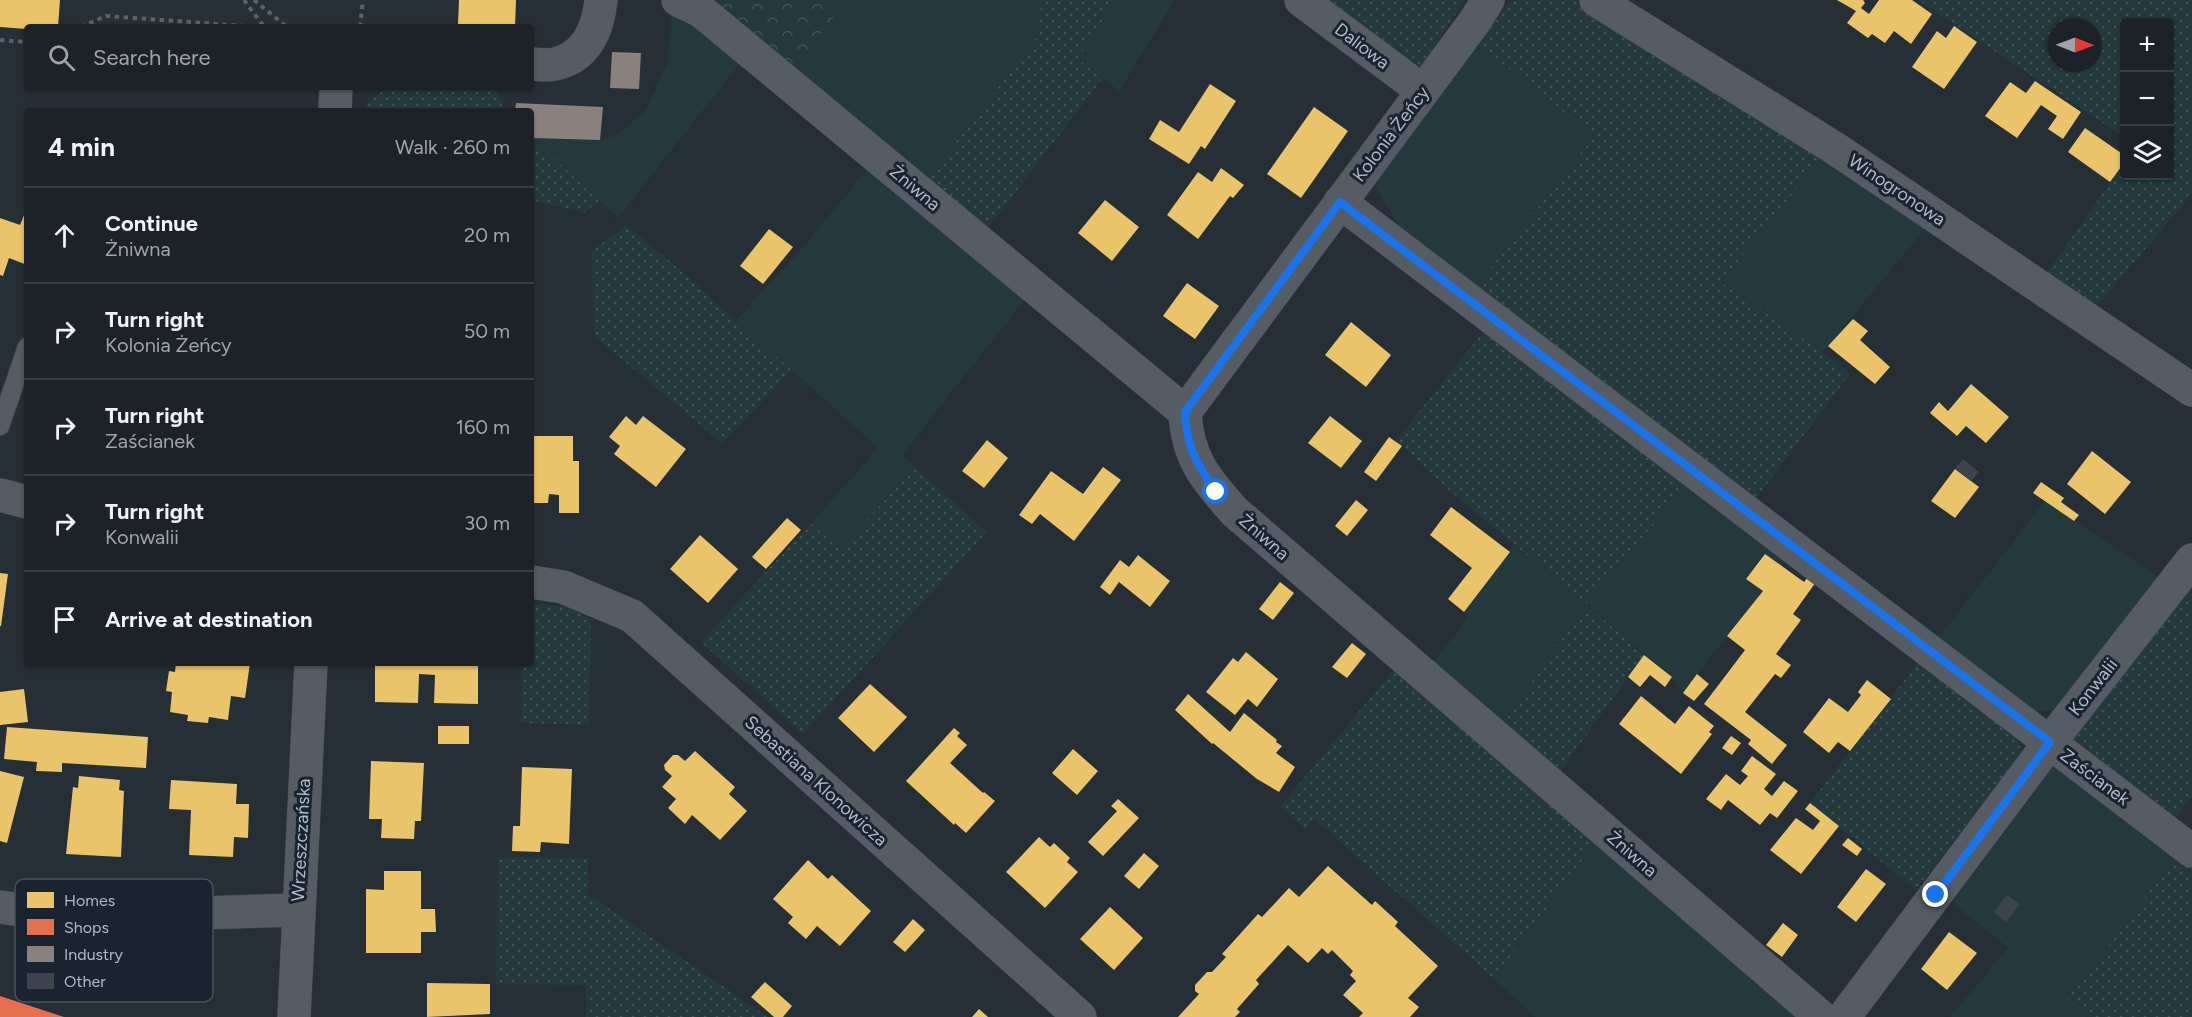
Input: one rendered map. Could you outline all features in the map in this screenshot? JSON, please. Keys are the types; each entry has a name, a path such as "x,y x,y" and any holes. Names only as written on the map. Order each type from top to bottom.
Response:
{"street":[{"path":"534,64 561,62 583,48 592,36 599,20 601,0"},
{"name":"Żniwna","path":"678,0 701,11 1185,412 1189,447 1197,464 1216,492 1235,512 1821,1017"},
{"name":"Daliowa","path":"1301,0 1423,92"},
{"name":"Kolonia Żeńcy","path":"1185,412 1423,92 1488,0"},
{"name":"Winogronowa","path":"1596,0 1836,149 2192,390"},
{"path":"335,108 336,90"},
{"name":"Zaścianek","path":"1340,202 2192,851"},
{"path":"0,495 24,501"},
{"name":"Konwalii","path":"1845,1017 2050,742 2192,560"},
{"name":"Sebastiana Klonowicza","path":"534,582 563,587 632,616 1080,1017"},
{"name":"Wrzeszczańska","path":"294,1017 297,910 311,666"},
{"path":"0,907 15,909"},
{"path":"213,913 297,910"}],"lane":[{"path":"0,426 24,356"}],"path":[{"path":"244,0 262,24"},
{"path":"254,0 283,24"},
{"path":"360,24 363,0"},
{"path":"88,24 106,16 218,24"},
{"path":"0,40 24,42"}],"green space":[{"path":"710,0 848,0 792,70"},
{"path":"848,0 1047,0 1031,22 1041,31 925,182 792,70"},
{"path":"1047,0 1116,0 1078,59 1103,78 985,232 925,182 1041,31 1031,22"},
{"path":"1116,0 1175,0 1119,91 1078,59"},
{"path":"1319,0 1465,0 1419,69"},
{"path":"1515,0 1579,0 1821,159 1721,282 1823,352 1850,374 1751,505 1472,291 1594,136 1477,44 1510,3"},
{"path":"1918,0 2192,0 2192,194 2094,310 2044,277 2120,169 2120,180 2174,180 2174,18 2120,18 2120,134"},
{"path":"672,11 689,17 741,62 618,218 534,138 600,140 617,135 645,111 667,64"},
{"path":"1477,44 1594,136 1472,291 1398,225 1371,179"},
{"path":"383,90 498,90 503,108 367,108 367,104"},
{"path":"534,140 600,200 584,213 534,201"},
{"path":"1821,159 1926,228 1823,352 1721,282"},
{"path":"868,168 1026,298 902,455 915,467 840,549 811,523 878,448 736,320 799,252"},
{"path":"626,225 792,370 722,443 594,336 592,251"},
{"path":"1484,331 1686,487 1586,604 1450,491 1396,440"},
{"path":"915,467 987,532 803,734 701,642 811,523 840,549"},
{"path":"1686,487 1786,561 1683,693 1672,677 1586,604"},
{"path":"2045,501 2158,577 2054,711 2031,711 1935,642"},
{"path":"1514,545 1586,604 1501,726 1431,666 1467,618 1464,612"},
{"path":"2192,575 2192,797 2173,822 2073,748 2068,734"},
{"path":"534,603 567,607 591,619 589,725 521,723 522,666 534,666"},
{"path":"1586,604 1644,655 1557,776 1501,726"},
{"path":"1919,661 2015,733 2022,752 1916,890 1810,803"},
{"path":"1395,668 1596,842 1494,979 1314,819 1305,829 1280,807"},
{"path":"2060,767 2176,856 2076,989 2065,994 2068,1000 2088,1017 1950,1017 2008,948 1944,896 2042,768"},
{"path":"1596,842 1802,1017 1535,1017 1494,979"},
{"path":"2176,856 2192,868 2192,1017 2088,1017 2068,1000 2065,994 2076,989"},
{"path":"498,857 588,858 588,894 768,1017 586,1017 586,985 496,984"}],"building: Homes":[{"path":"0,0 60,0 58,24 24,24 24,29 0,27"},
{"path":"459,0 516,0 515,24 458,24"},
{"path":"1837,0 1863,0 1865,3 1861,8 1869,14 1879,0 1912,0 1932,14 1911,44 1894,31 1885,43 1872,34 1868,38 1847,23 1856,11"},
{"path":"1954,26 1977,42 1944,89 1912,67 1937,31 1946,38"},
{"path":"2035,81 2081,112 2063,139 2048,129 2057,116 2041,105 2017,138 1985,116 2010,82 2026,93"},
{"path":"1210,84 1236,101 1205,149 1201,146 1189,164 1149,139 1160,120 1179,132"},
{"path":"1314,107 1348,131 1301,198 1267,174"},
{"path":"2085,128 2120,152 2120,168 2110,182 2068,152"},
{"path":"1221,168 1244,185 1233,198 1230,196 1198,239 1167,215 1198,172 1212,182"},
{"path":"1105,200 1139,227 1112,261 1078,233"},
{"path":"24,215 24,264 9,258 3,276 0,275 0,218 20,225"},
{"path":"769,229 793,247 763,284 740,266"},
{"path":"1187,283 1219,306 1195,339 1163,316"},
{"path":"1853,319 1868,331 1860,340 1890,367 1875,384 1828,346"},
{"path":"1351,322 1391,355 1366,387 1325,355"},
{"path":"1971,384 2009,417 1986,443 1966,426 1957,436 1930,413 1939,402 1948,411"},
{"path":"626,416 636,425 643,416 686,449 656,487 614,454 620,446 609,437"},
{"path":"1330,416 1362,441 1341,468 1308,443"},
{"path":"534,436 573,436 573,461 579,461 579,513 559,513 559,495 549,494 548,503 534,503"},
{"path":"1389,437 1402,446 1376,481 1364,472"},
{"path":"987,440 1008,458 984,488 962,471"},
{"path":"2092,451 2131,482 2105,514 2067,484"},
{"path":"1103,467 1121,480 1074,541 1040,514 1032,524 1019,515 1051,471 1083,494"},
{"path":"1955,469 1979,487 1955,518 1931,501"},
{"path":"2041,482 2064,498 2061,502 2079,515 2074,521 2033,493"},
{"path":"1356,500 1368,510 1347,536 1335,526"},
{"path":"1451,507 1510,552 1464,612 1448,599 1472,568 1430,535"},
{"path":"787,518 801,530 766,569 752,557"},
{"path":"700,535 738,569 708,603 670,569"},
{"path":"1765,554 1804,582 1808,577 1816,582 1793,614 1801,620 1776,654 1791,665 1781,678 1775,674 1745,712 1787,745 1772,764 1748,744 1751,740 1704,704 1745,650 1727,636 1763,591 1746,579"},
{"path":"1138,555 1170,581 1150,607 1119,582 1110,595 1100,587 1120,560 1129,567"},
{"path":"0,573 8,574 1,626 0,626"},
{"path":"1280,582 1294,593 1273,620 1259,609"},
{"path":"1352,643 1366,654 1347,678 1332,667"},
{"path":"1246,652 1278,679 1257,707 1248,699 1235,715 1206,692 1233,658 1238,662"},
{"path":"1644,655 1672,677 1665,687 1650,675 1640,687 1628,677"},
{"path":"176,666 250,666 245,698 231,696 228,720 209,717 208,723 187,721 188,715 170,712 172,692 166,691 169,671 175,672"},
{"path":"375,666 478,666 478,704 434,703 435,675 419,674 418,703 375,702"},
{"path":"1697,674 1709,684 1694,701 1683,693"},
{"path":"1867,680 1891,699 1850,751 1838,742 1829,753 1803,732 1829,698 1848,712 1861,695 1858,692"},
{"path":"870,684 907,717 874,752 838,718"},
{"path":"24,689 28,722 0,725 0,692"},
{"path":"1188,694 1230,732 1244,713 1277,740 1276,742 1282,746 1276,753 1295,767 1279,792 1257,779 1212,744 1175,710"},
{"path":"1641,696 1675,724 1689,706 1714,726 1709,732 1712,734 1681,774 1619,724"},
{"path":"438,726 469,726 469,744 438,744"},
{"path":"7,727 148,737 146,768 62,763 62,772 36,771 37,762 4,759"},
{"path":"954,728 960,733 957,736 967,745 950,763 995,801 966,833 955,823 954,825 906,781"},
{"path":"1731,736 1741,743 1732,755 1722,748"},
{"path":"1073,749 1098,771 1077,795 1052,773"},
{"path":"695,751 735,787 729,794 747,811 720,840 692,815 685,824 668,808 676,799 662,787 672,776 665,770 664,765 673,755 678,755 685,761"},
{"path":"1752,756 1776,774 1764,789 1772,796 1784,781 1798,791 1777,818 1770,813 1760,825 1728,800 1721,810 1706,799 1726,774 1740,785 1748,776 1741,771"},
{"path":"371,761 424,763 421,821 415,821 414,839 381,838 382,819 369,819"},
{"path":"522,767 572,769 569,844 541,842 540,852 512,851 513,826 520,826"},
{"path":"0,771 24,777 7,843 0,841"},
{"path":"79,776 120,780 119,790 124,791 121,857 66,854 73,787 78,788"},
{"path":"171,780 237,784 236,804 249,804 248,838 234,837 233,857 189,855 191,810 169,809"},
{"path":"1118,799 1139,818 1103,856 1088,842 1117,811 1111,806"},
{"path":"1810,803 1839,826 1801,874 1770,850 1796,818 1813,830 1820,821 1805,809"},
{"path":"1039,837 1050,847 1054,843 1070,858 1067,862 1078,872 1045,908 1006,872"},
{"path":"1848,838 1862,849 1857,856 1842,845"},
{"path":"1144,853 1159,866 1139,889 1124,876"},
{"path":"808,860 828,879 832,875 871,911 840,946 817,926 806,939 788,923 793,917 773,899"},
{"path":"1328,866 1372,905 1375,901 1398,922 1395,926 1438,966 1408,998 1419,1007 1410,1017 1359,1017 1363,1013 1343,995 1356,981 1350,975 1353,971 1332,950 1328,954 1322,948 1308,963 1288,945 1256,980 1259,984 1237,1009 1240,1012 1235,1017 1178,1017 1199,994 1195,991 1195,985 1226,957 1222,954 1258,914 1262,917 1289,888 1299,897"},
{"path":"1866,869 1886,884 1856,922 1837,907"},
{"path":"384,871 421,871 421,909 435,909 436,932 421,932 421,953 366,953 366,889 384,890"},
{"path":"1110,907 1143,938 1114,970 1080,939"},
{"path":"913,919 925,930 905,952 893,942"},
{"path":"1783,923 1798,935 1782,957 1766,945"},
{"path":"1949,932 1977,953 1947,990 1921,969"},
{"path":"765,982 792,1006 783,1017 774,1017 751,997"},
{"path":"427,983 490,984 490,1014 427,1017"},
{"path":"979,1009 988,1017 972,1017"}],"building: Shops":[{"path":"0,996 64,1017 0,1017"}],"building: Industry":[{"path":"612,52 641,53 639,89 610,88"},
{"path":"516,103 603,107 600,140 534,138 534,108 515,108"}],"building: Other":[{"path":"1963,459 1979,472 1971,481 1955,469"},
{"path":"2007,895 2020,904 2006,922 1994,912"}],"route":[{"path":"1216,492 1197,464 1189,447 1185,412 1340,202 2050,742 1936,895"}]}
